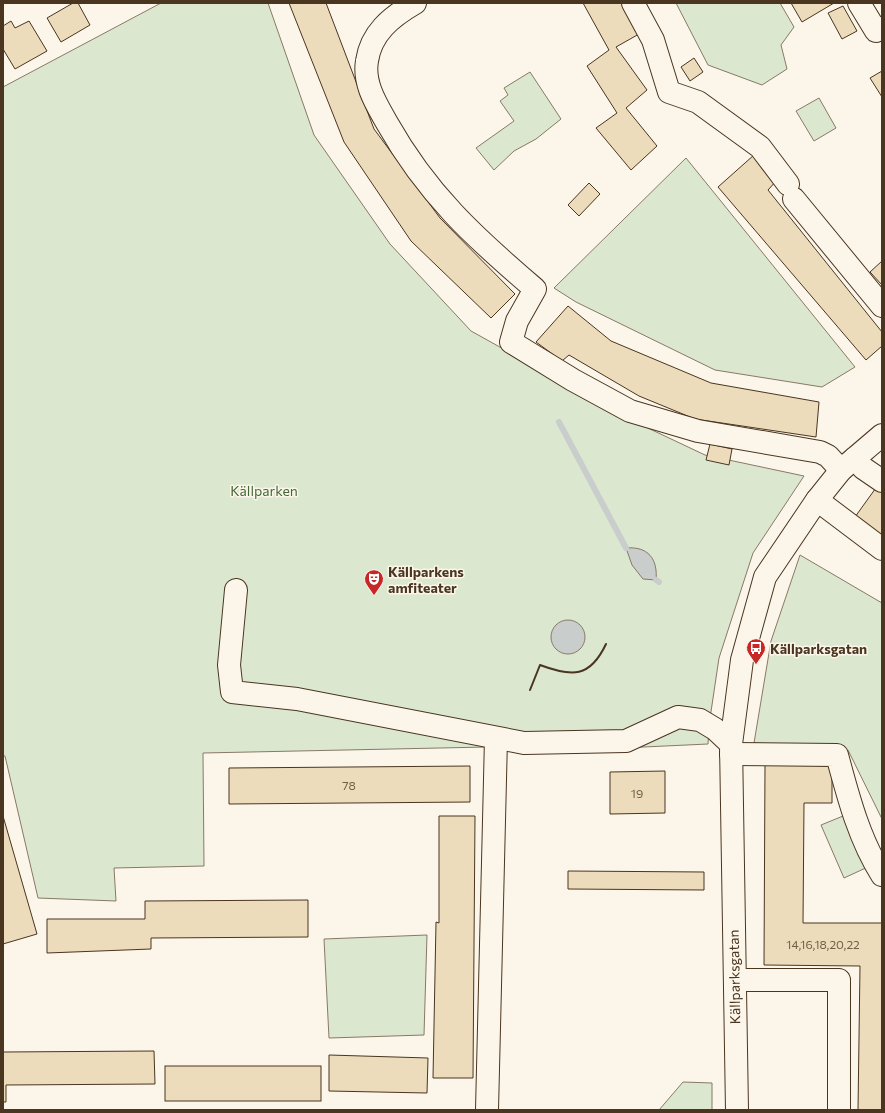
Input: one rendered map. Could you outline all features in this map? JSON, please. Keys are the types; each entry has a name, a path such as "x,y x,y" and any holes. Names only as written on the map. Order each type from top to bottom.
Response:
{"street":[{"path":"415,3 392,17 384,25 370,49 366,62 368,79 373,98 405,155 425,182 484,246 535,289 517,321 511,342 573,380 630,411 698,431 820,452 848,464 863,468 882,481"},
{"path":"633,3 653,40 670,92 698,102 760,147 791,191 882,306"},
{"path":"859,3 876,31 882,28"},
{"name":"Källparksgatan","path":"737,1110 731,749 742,660 765,577 816,500 848,464 882,435"},
{"path":"816,500 882,549"},
{"path":"236,590 229,665 232,692 297,699 524,743 626,741 678,717 700,720 714,729 731,749 838,755 853,812 875,865 882,876"},
{"path":"486,1110 496,738"},
{"path":"734,980 839,980 839,1110"}],"green space":[{"name":"Källparken","path":"161,3 268,3 314,135 390,244 471,331 633,421 705,455 804,476 753,553 719,658 709,725 708,744 536,752 487,747 203,753 204,866 114,868 116,901 38,898 5,756 3,756 3,87"},
{"path":"676,3 780,3 794,27 781,45 787,69 762,85 708,65"},
{"path":"530,72 561,119 536,139 514,151 494,170 476,148 514,121 500,101 508,95 504,88"},
{"path":"819,98 836,128 814,141 796,111"},
{"path":"686,158 855,367 822,387 715,370 576,302 554,288"},
{"path":"800,555 882,603 882,819 848,750 754,743 771,641"},
{"path":"848,814 870,866 844,878 821,825"},
{"path":"427,935 424,1035 329,1038 324,939"},
{"path":"683,1082 712,1083 712,1110 659,1110"}],"shaded area":[{"path":"626,548 640,549 650,555 655,566 656,580 643,579 632,565"},
{"path":"565,620 571,620 575,621 582,627 585,637 584,644 578,651 571,654 565,654 561,653 554,647 551,640 551,634 552,630 558,623"}],"building":[{"path":"73,3 78,3 90,25 61,42 47,18"},
{"path":"289,3 326,3 374,129 440,218 515,294 491,318 411,241 344,142"},
{"path":"583,3 623,3 639,34 616,47 647,90 626,108 657,146 631,170 596,128 617,113 587,66 609,50"},
{"path":"791,3 834,3 802,22"},
{"path":"843,6 857,31 842,39 828,13"},
{"path":"11,21 15,28 29,21 47,51 15,69 3,49 3,26"},
{"path":"694,58 703,72 690,81 681,67"},
{"path":"882,71 882,97 870,78"},
{"path":"754,155 777,180 768,190 882,332 882,346 866,360 718,187"},
{"path":"589,183 600,194 579,216 568,205"},
{"path":"882,261 882,285 870,272"},
{"path":"568,306 611,341 711,383 819,402 816,437 695,419 639,396 569,355 562,361 536,342"},
{"path":"710,444 732,449 729,465 706,460"},
{"path":"878,485 882,488 882,536 855,517"},
{"path":"765,764 832,766 832,803 804,803 803,923 882,923 882,1110 858,1110 860,966 764,965"},
{"path":"470,766 470,802 229,804 229,768"},
{"path":"665,771 665,813 610,814 610,772"},
{"path":"3,816 37,934 3,944"},
{"path":"439,816 475,816 473,1078 433,1078 436,922 439,923"},
{"path":"568,871 704,872 704,890 568,889"},
{"path":"308,900 308,937 151,938 151,949 47,953 47,919 145,919 145,901"},
{"path":"154,1051 155,1084 6,1085 6,1102 3,1102 3,1052"},
{"path":"329,1055 428,1058 427,1093 329,1091"},
{"path":"165,1066 321,1066 321,1101 165,1101"}],"waterway":[{"path":"559,422 626,548"}],"wall":[{"path":"530,690 540,665 562,672 579,672 587,669 593,663 600,655 606,644"}],"place":[{"name":"Källparkens amfiteater","path":"374,596"},
{"name":"Källparksgatan","path":"756,665"}]}
